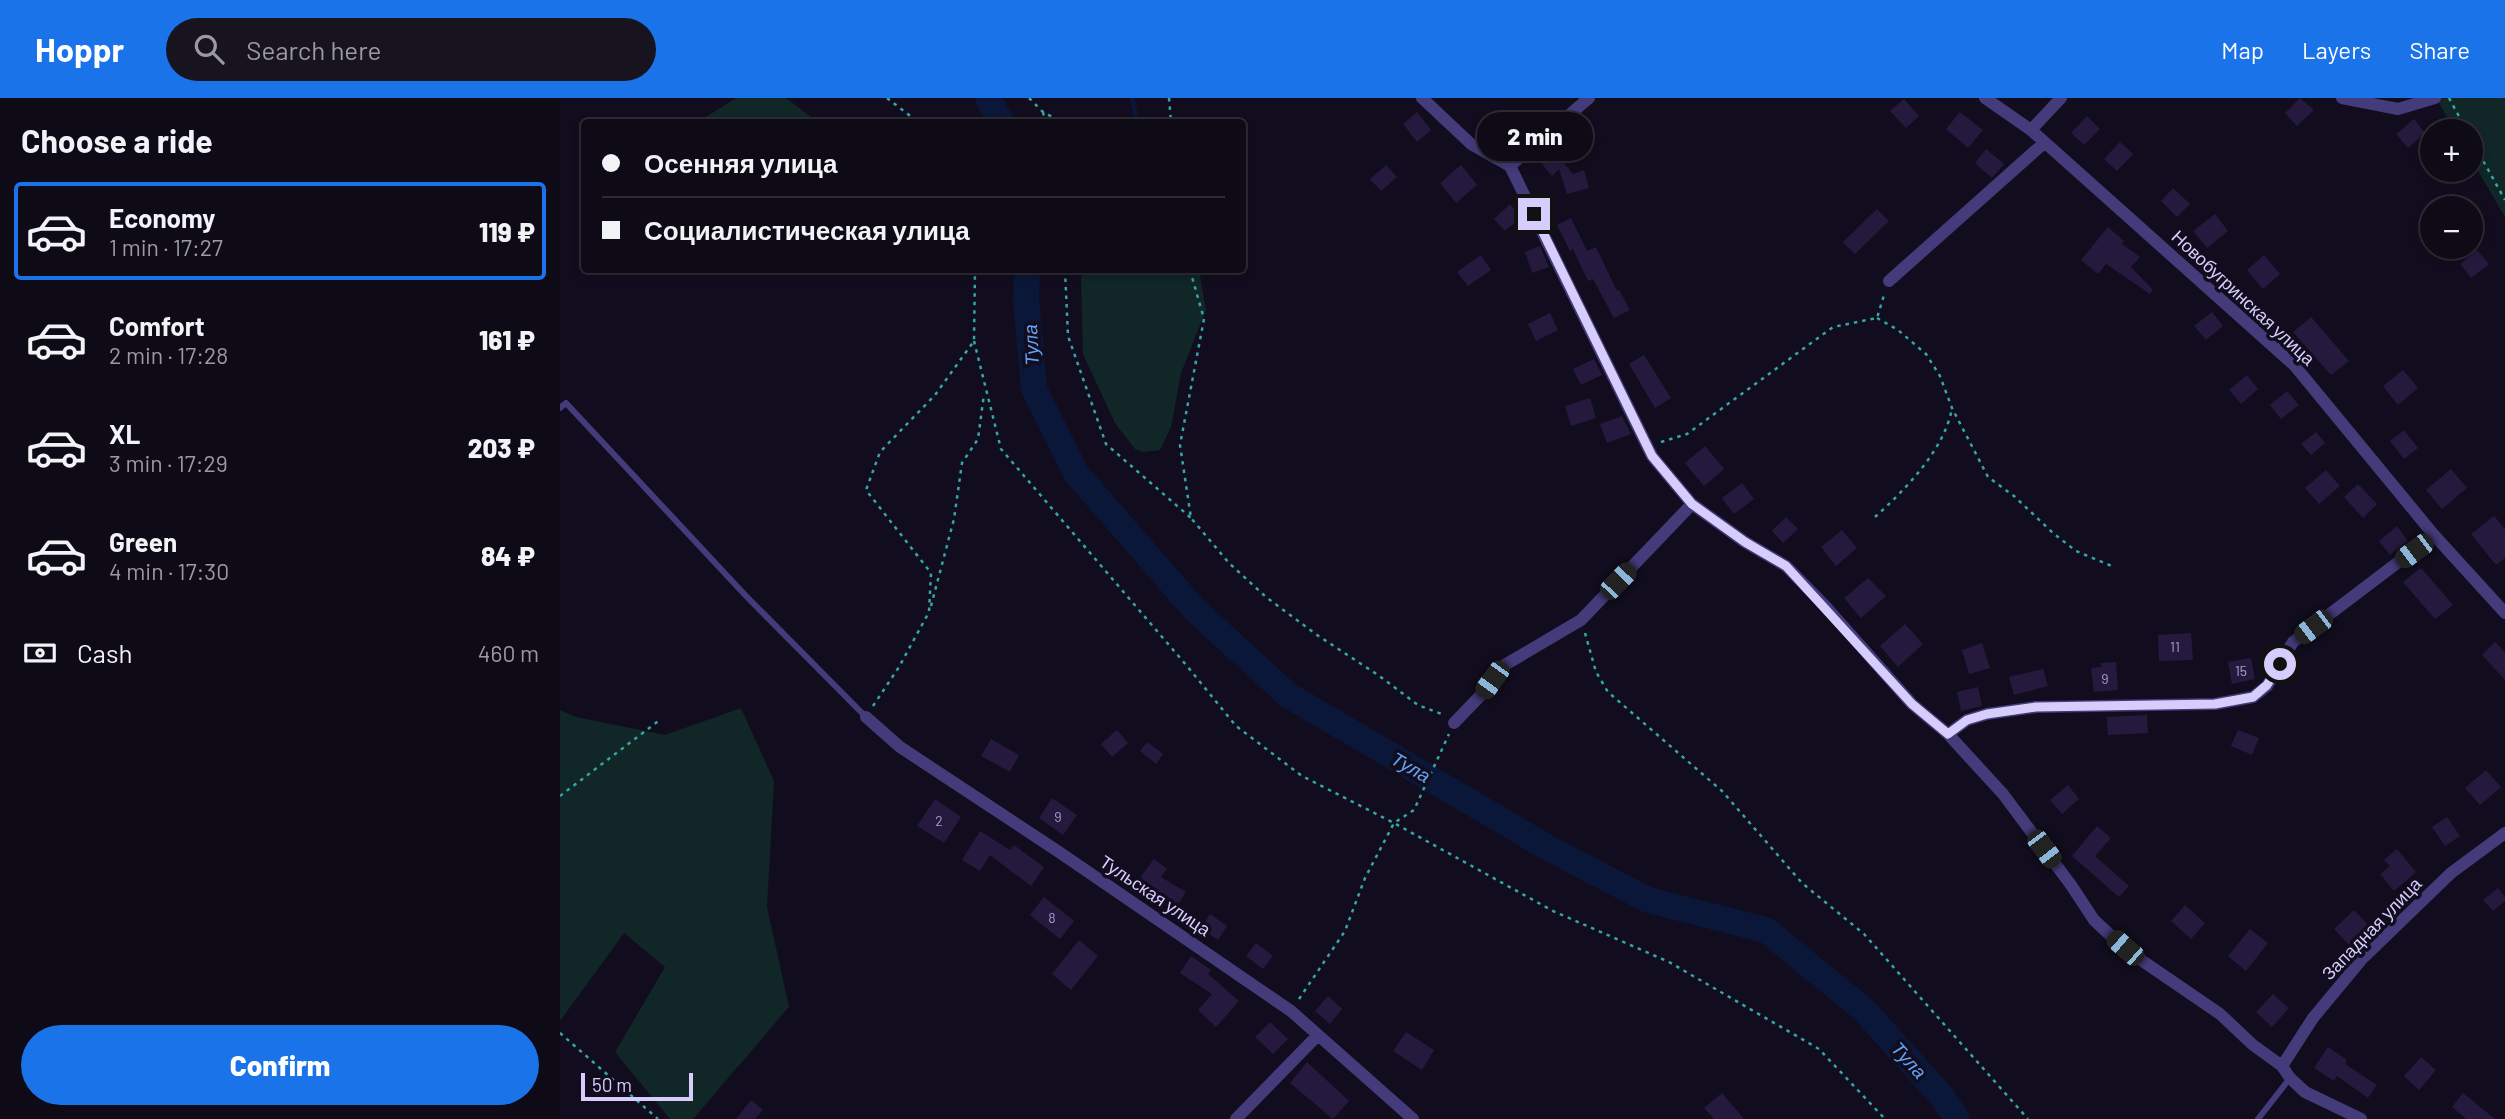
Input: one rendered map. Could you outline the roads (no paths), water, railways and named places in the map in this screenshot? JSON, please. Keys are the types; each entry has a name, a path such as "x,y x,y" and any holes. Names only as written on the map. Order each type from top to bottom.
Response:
{"street":[{"path":"1422,98 1471,144 1510,166 1652,456 1692,504 1745,542 1786,566 1912,704 1948,734 2003,794 2094,920 2125,948 2220,1014 2253,1045 2282,1066 2305,1092 2361,1119"},
{"path":"1510,166 1590,98"},
{"name":"Новобугринская улица","path":"1985,98 2031,130 2294,365 2434,535 2505,613"},
{"path":"2031,130 2061,98"},
{"path":"2342,98 2398,109 2435,98"},
{"path":"1889,281 2045,143"},
{"path":"1454,723 1482,694 1503,666 1581,620 1692,504"},
{"path":"1948,734 1967,720 1987,714 2036,707 2215,704 2253,697 2267,685 2293,642 2434,535"},
{"name":"Тульская улица","path":"866,718 900,747 1292,1011 1413,1119"},
{"name":"Западная улица","path":"2282,1066 2314,1018 2362,959 2451,873 2505,833"},
{"path":"1236,1119 1318,1035"}],"lane":[{"path":"560,408 566,403 746,596 866,718"},
{"path":"2258,1119 2290,1078"}],"waterway":[{"name":"Тула","path":"988,98 999,119"},
{"path":"1132,98 1136,119"},
{"name":"Тула","path":"1027,273 1026,299 1034,389 1076,473 1194,609 1288,695 1550,849 1648,900 1766,930 1864,1010 1944,1099 1957,1119"}]}
